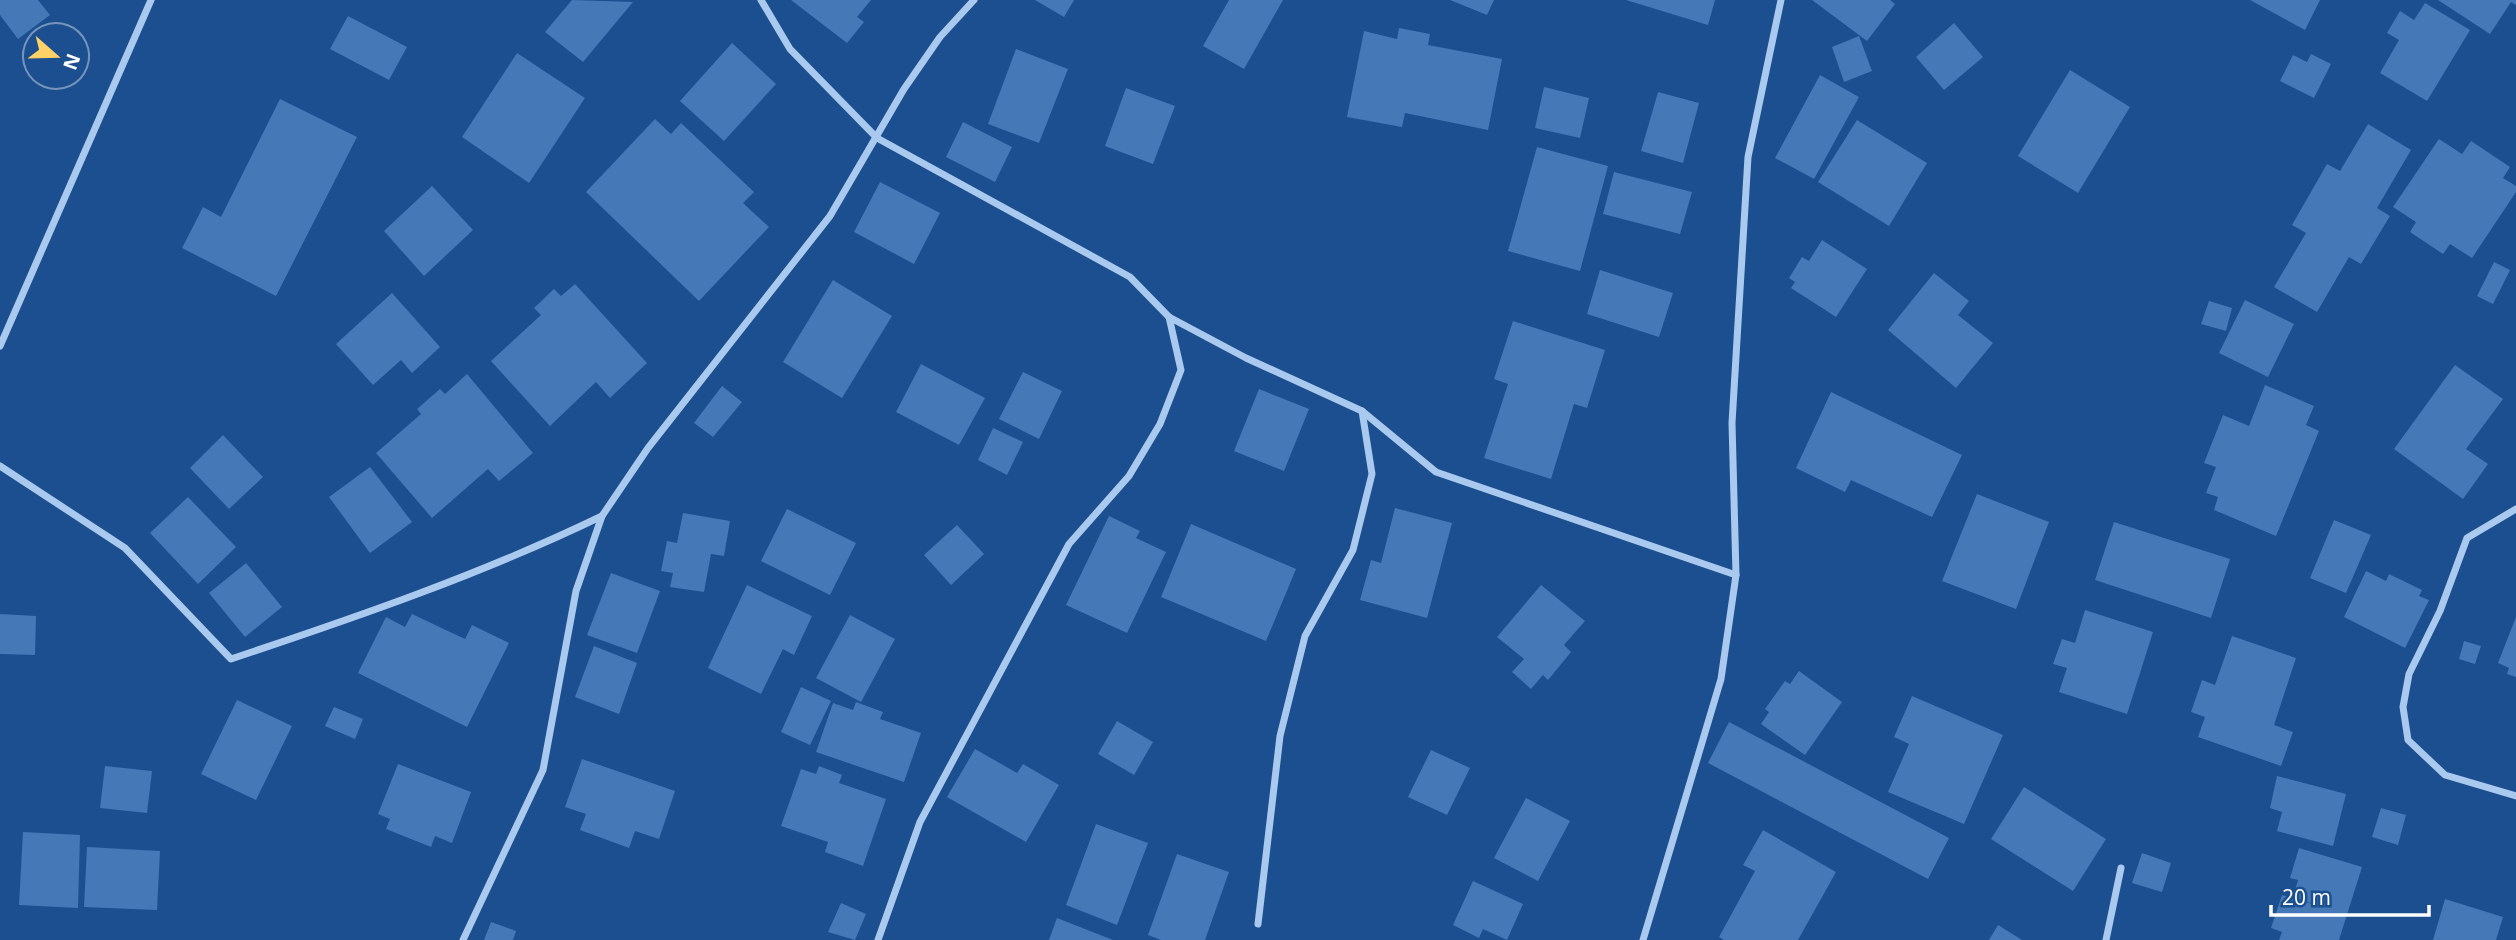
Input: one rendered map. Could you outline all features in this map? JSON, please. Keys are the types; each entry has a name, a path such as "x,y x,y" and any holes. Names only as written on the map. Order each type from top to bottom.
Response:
{"street":[{"path":"0,346 151,0"},
{"path":"761,0 790,49 877,138 1130,277 1169,317 1246,358 1362,411 1436,472 1736,575"},
{"path":"463,940 542,770 576,591 602,516 648,449 830,216 904,89 933,48 974,0"},
{"path":"1643,940 1721,679 1736,575 1732,423 1748,157 1781,0"},
{"path":"878,940 920,822 1069,544 1129,476 1160,424 1181,370 1169,317"},
{"path":"1258,924 1280,736 1305,636 1353,550 1372,474 1362,411"},
{"path":"0,466 125,548 231,659 385,608 536,547 602,516"},
{"path":"2516,509 2467,538 2440,611 2409,674 2403,707 2408,740 2445,775 2516,796"},
{"path":"2106,940 2122,867"}],"building":[{"path":"0,0 38,0 50,15 42,21 21,21 21,37 18,39 0,15"},
{"path":"572,0 633,2 583,62 545,32"},
{"path":"791,0 871,0 857,17 864,22 847,43"},
{"path":"1035,0 1074,0 1064,17"},
{"path":"1229,0 1283,0 1244,69 1203,46"},
{"path":"1450,0 1494,0 1487,15"},
{"path":"1626,0 1715,0 1708,25"},
{"path":"1812,0 1890,0 1895,4 1867,41"},
{"path":"2250,0 2320,0 2305,30"},
{"path":"2438,0 2516,0 2516,5 2511,2 2490,34"},
{"path":"2425,3 2470,30 2427,101 2380,73 2399,40 2387,33 2400,11 2414,20"},
{"path":"348,16 407,47 389,80 330,49"},
{"path":"1954,23 1983,57 1944,90 1916,57"},
{"path":"1399,28 1430,34 1428,45 1502,59 1488,130 1405,113 1402,127 1347,117 1364,31 1397,39"},
{"path":"1859,36 1872,71 1844,82 1832,47"},
{"path":"732,43 776,84 724,141 680,101"},
{"path":"1016,49 1068,69 1039,143 988,124"},
{"path":"517,53 585,98 529,183 462,137"},
{"path":"2311,54 2331,64 2314,98 2280,81 2293,55 2307,62"},
{"path":"2070,70 2130,107 2078,193 2018,156"},
{"path":"1820,75 1859,97 1814,179 1775,158"},
{"path":"1544,87 1589,98 1580,138 1535,128"},
{"path":"1126,88 1175,106 1153,164 1105,146"},
{"path":"1658,92 1699,103 1683,163 1641,151"},
{"path":"280,99 357,137 276,296 182,248 203,207 221,217"},
{"path":"655,119 671,134 681,123 754,192 743,203 769,227 699,301 586,192"},
{"path":"1857,120 1927,163 1889,226 1818,182"},
{"path":"963,122 1012,147 995,182 946,157"},
{"path":"2368,124 2411,150 2377,208 2390,216 2361,264 2349,257 2317,312 2274,287 2306,233 2292,225 2327,164 2340,171"},
{"path":"2439,139 2462,154 2471,141 2510,167 2503,178 2516,186 2516,192 2472,258 2450,244 2443,254 2410,232 2416,222 2393,207"},
{"path":"1537,147 1608,166 1580,271 1508,251"},
{"path":"1614,172 1692,192 1680,234 1603,214"},
{"path":"880,182 940,213 914,264 854,232"},
{"path":"432,186 473,230 424,276 384,231"},
{"path":"1822,240 1867,269 1836,317 1791,288 1795,282 1789,278 1802,257 1809,261"},
{"path":"2494,262 2510,270 2493,304 2477,296"},
{"path":"1600,270 1673,293 1659,337 1587,314"},
{"path":"1934,273 1969,301 1958,315 1993,343 1956,388 1888,330"},
{"path":"833,280 892,316 842,398 783,362"},
{"path":"575,284 647,363 610,398 596,382 550,426 491,361 541,315 534,308 554,289 561,296"},
{"path":"392,293 440,347 412,373 401,360 373,385 336,344"},
{"path":"2245,300 2294,324 2268,377 2219,353"},
{"path":"2209,301 2232,308 2226,331 2201,324"},
{"path":"1513,321 1605,350 1587,408 1574,404 1551,479 1484,458 1508,384 1494,379"},
{"path":"921,364 985,398 959,445 896,412"},
{"path":"2455,365 2503,399 2466,449 2488,464 2463,499 2394,449"},
{"path":"1023,372 1062,391 1039,439 999,419"},
{"path":"467,374 533,453 499,481 488,469 432,518 376,453 421,414 417,409 440,389 445,394"},
{"path":"2265,385 2314,406 2306,425 2319,431 2276,536 2214,510 2218,497 2206,493 2216,467 2204,463 2223,415 2249,426"},
{"path":"722,386 742,402 713,437 694,423"},
{"path":"1259,389 1309,409 1284,471 1234,451"},
{"path":"1831,392 1962,455 1932,517 1851,480 1845,492 1796,468"},
{"path":"993,428 1023,442 1007,475 978,460"},
{"path":"223,435 263,477 229,509 190,468"},
{"path":"370,467 412,522 370,553 329,497"},
{"path":"1977,494 2049,522 2016,609 1942,581"},
{"path":"188,497 236,547 198,584 150,533"},
{"path":"1395,508 1452,523 1427,618 1360,600 1371,560 1381,563"},
{"path":"787,509 856,543 830,595 761,561"},
{"path":"683,513 730,521 724,556 711,554 704,592 670,587 673,573 661,571 667,541 677,543"},
{"path":"1109,516 1140,531 1136,538 1166,552 1127,633 1066,605"},
{"path":"2334,520 2371,535 2346,593 2310,578"},
{"path":"2114,522 2230,559 2211,618 2095,580"},
{"path":"1191,524 1296,569 1266,641 1161,597"},
{"path":"957,525 984,554 951,585 924,555"},
{"path":"246,563 282,607 245,637 209,593"},
{"path":"2366,571 2386,581 2389,574 2422,590 2419,596 2429,600 2405,648 2344,617"},
{"path":"611,573 660,591 637,653 587,635"},
{"path":"747,585 812,616 794,655 783,649 761,694 708,668"},
{"path":"1541,585 1585,621 1564,645 1571,652 1548,680 1543,675 1531,689 1512,672 1524,659 1497,637"},
{"path":"2085,610 2153,632 2127,714 2059,692 2067,668 2053,664 2062,639 2075,643"},
{"path":"0,614 36,616 35,655 0,654"},
{"path":"412,614 465,639 472,625 509,643 467,727 358,673 386,617 405,627"},
{"path":"850,615 895,639 861,702 816,678"},
{"path":"2516,617 2516,677 2507,674 2509,668 2498,663"},
{"path":"2232,636 2296,658 2274,725 2293,732 2281,766 2198,737 2205,717 2191,712 2202,680 2215,685"},
{"path":"2464,641 2481,646 2475,664 2459,659"},
{"path":"594,646 637,663 619,714 575,697"},
{"path":"1799,671 1842,702 1805,755 1761,724 1769,712 1765,709 1785,681 1790,684"},
{"path":"801,687 831,701 810,745 781,732"},
{"path":"1912,696 2003,735 1964,824 1888,792 1909,744 1894,737"},
{"path":"237,700 292,726 256,800 201,774"},
{"path":"856,702 883,712 880,719 921,733 904,782 816,752 833,703 853,710"},
{"path":"334,707 363,719 355,739 325,726"},
{"path":"1117,721 1153,742 1134,775 1098,754"},
{"path":"1729,722 1949,838 1928,879 1708,763"},
{"path":"975,749 1017,773 1023,764 1059,785 1026,842 947,797"},
{"path":"1431,750 1470,768 1447,815 1408,797"},
{"path":"582,759 675,791 659,839 635,831 629,848 580,830 586,814 565,807"},
{"path":"398,764 471,792 452,843 435,836 431,847 386,829 390,819 378,814"},
{"path":"105,766 152,771 147,813 100,808"},
{"path":"819,766 842,775 839,783 886,799 863,866 825,852 828,842 781,826 801,769 816,774"},
{"path":"2277,776 2346,794 2333,846 2277,831 2282,812 2270,808"},
{"path":"2024,787 2106,839 2073,891 1991,839"},
{"path":"1526,798 1570,821 1538,881 1494,858"},
{"path":"2381,808 2406,815 2398,845 2372,837"},
{"path":"1096,824 1148,843 1117,925 1066,905"},
{"path":"1763,830 1836,872 1798,940 1724,940 1719,937 1755,871 1743,865"},
{"path":"23,832 80,835 78,908 19,905"},
{"path":"87,847 160,851 157,910 84,907"},
{"path":"2299,848 2362,867 2339,940 2279,940 2282,932 2271,928 2282,895 2319,906 2293,897 2298,880 2290,878"},
{"path":"2142,853 2171,863 2162,892 2132,883"},
{"path":"1177,854 1229,872 1205,940 1161,940 1148,935"},
{"path":"1473,881 1523,904 1507,940 1483,929 1479,938 1453,925"},
{"path":"2445,899 2503,917 2496,940 2433,940"},
{"path":"841,903 866,914 855,940 828,932"},
{"path":"1057,918 1113,940 1049,940"},
{"path":"491,922 516,931 513,940 484,940"},
{"path":"1998,925 2022,940 1989,940"}]}
